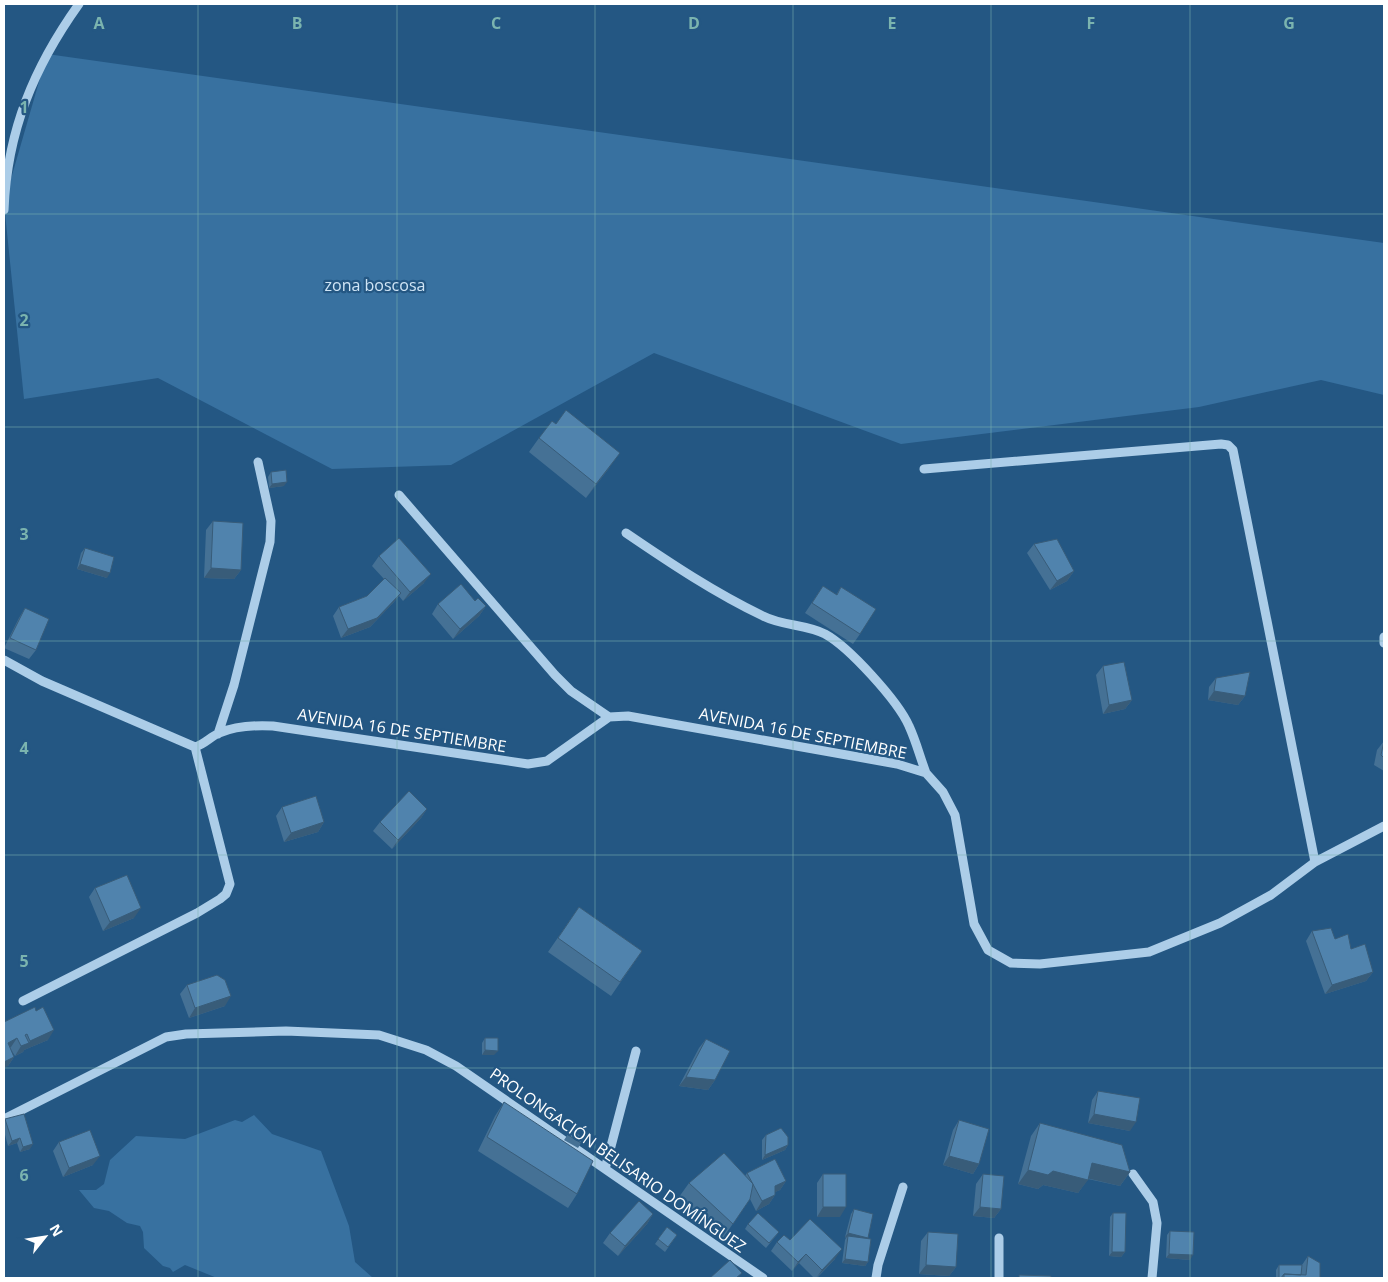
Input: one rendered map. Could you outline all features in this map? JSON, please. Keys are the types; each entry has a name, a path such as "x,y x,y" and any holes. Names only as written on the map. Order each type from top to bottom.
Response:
{"street":[{"path":"4,210 10,159 22,109 35,74 58,33 79,4"},
{"path":"924,469 1221,444 1228,445 1233,450 1315,862"},
{"path":"218,734 234,685 270,542 271,521 258,462"},
{"path":"400,495 555,676 570,691 609,716"},
{"path":"626,533 658,555 765,618 825,634 842,646 894,702 908,725 926,773"},
{"path":"1384,637 1384,643"},
{"path":"4,660 42,681 195,747 230,884 226,894 197,913 24,1001"},
{"name":"AVENIDA 16 DE SEPTIEMBRE","path":"195,747 204,744 218,734 241,728 273,726 528,764 547,761 609,716 628,716 897,764 926,773 944,792 955,816 974,924 988,950 1011,963 1040,964 1149,952 1220,923 1271,895 1315,862 1384,826"},
{"name":"PROLONGACIÓN BELISARIO DOMÍNGUEZ","path":"4,1119 166,1038 186,1034 286,1030 379,1035 426,1050 456,1066 763,1278"},
{"path":"605,1169 636,1051"},
{"path":"1133,1174 1153,1202 1157,1223 1152,1278"},
{"path":"876,1278 878,1265 903,1187"},
{"path":"999,1238 999,1278"}],"green space":[{"name":"zona boscosa","path":"47,54 1384,243 1384,395 1321,380 1199,407 901,444 654,353 451,465 332,469 158,378 24,399 4,203"},
{"path":"254,1115 272,1134 321,1151 349,1226 355,1262 373,1278 217,1278 185,1265 173,1272 170,1268 163,1266 144,1248 143,1232 140,1226 127,1223 109,1211 94,1208 79,1190 96,1190 104,1184 110,1160 136,1136 185,1139 235,1120 242,1122"}],"building":[{"path":"566,410 620,453 596,484 539,438 552,421 556,424"},
{"path":"286,470 287,482 272,484 271,472"},
{"path":"213,521 243,523 241,570 211,568"},
{"path":"399,538 431,574 410,592 379,556"},
{"path":"1057,539 1074,571 1057,581 1034,544"},
{"path":"85,548 114,557 110,573 80,564"},
{"path":"385,578 401,593 377,618 348,629 339,607 367,596"},
{"path":"461,584 475,601 478,598 486,606 460,629 438,604"},
{"path":"823,586 837,595 841,587 876,609 860,634 812,603"},
{"path":"25,608 49,619 36,650 10,638"},
{"path":"1124,662 1132,700 1109,705 1103,666"},
{"path":"1250,672 1245,696 1214,691 1216,678"},
{"path":"1384,741 1384,758 1381,755"},
{"path":"409,791 427,809 398,840 380,822"},
{"path":"316,796 324,822 291,833 282,807"},
{"path":"127,875 141,908 110,922 95,888"},
{"path":"579,907 642,951 620,982 558,938"},
{"path":"1331,928 1335,939 1348,934 1351,949 1365,944 1373,972 1332,985 1312,931"},
{"path":"217,975 225,980 231,996 195,1008 187,985"},
{"path":"35,1007 36,1011 43,1007 54,1030 30,1041 27,1034 25,1035 29,1043 21,1046 17,1038 8,1043 14,1057 4,1062 4,1022"},
{"path":"485,1038 498,1038 498,1051 485,1050"},
{"path":"706,1039 730,1051 715,1080 686,1077"},
{"path":"1098,1091 1140,1098 1136,1122 1094,1114"},
{"path":"504,1102 593,1161 577,1194 487,1137"},
{"path":"24,1114 33,1144 23,1147 20,1138 12,1141 5,1119"},
{"path":"959,1120 989,1129 979,1164 949,1156"},
{"path":"1040,1123 1122,1145 1130,1172 1092,1163 1088,1180 1053,1171 1048,1175 1028,1170"},
{"path":"781,1128 788,1137 788,1145 765,1155 766,1135"},
{"path":"90,1130 100,1156 69,1168 59,1142"},
{"path":"571,1130 584,1138 581,1143 568,1135"},
{"path":"724,1153 753,1184 750,1199 733,1224 689,1183"},
{"path":"775,1159 786,1181 775,1186 775,1195 762,1201 747,1173"},
{"path":"823,1174 846,1174 846,1207 823,1207"},
{"path":"983,1174 1004,1176 1001,1209 980,1207"},
{"path":"639,1201 653,1214 625,1246 610,1233"},
{"path":"854,1209 873,1214 868,1238 848,1233"},
{"path":"758,1213 779,1232 769,1243 748,1224"},
{"path":"1113,1213 1126,1213 1125,1252 1112,1252"},
{"path":"810,1219 842,1249 822,1270 806,1254 798,1262 777,1242 784,1235 790,1240"},
{"path":"667,1227 677,1235 668,1247 658,1239"},
{"path":"1170,1231 1194,1232 1193,1255 1169,1254"},
{"path":"928,1232 958,1234 956,1267 926,1265"},
{"path":"848,1236 871,1239 868,1262 845,1259"},
{"path":"1308,1256 1320,1263 1320,1278 1284,1278 1284,1274 1306,1275"},
{"path":"730,1260 742,1273 736,1278 710,1278"},
{"path":"1279,1265 1302,1265 1301,1275 1284,1274 1279,1278"},
{"path":"1019,1275 1051,1276 1051,1278 1019,1278"}]}
